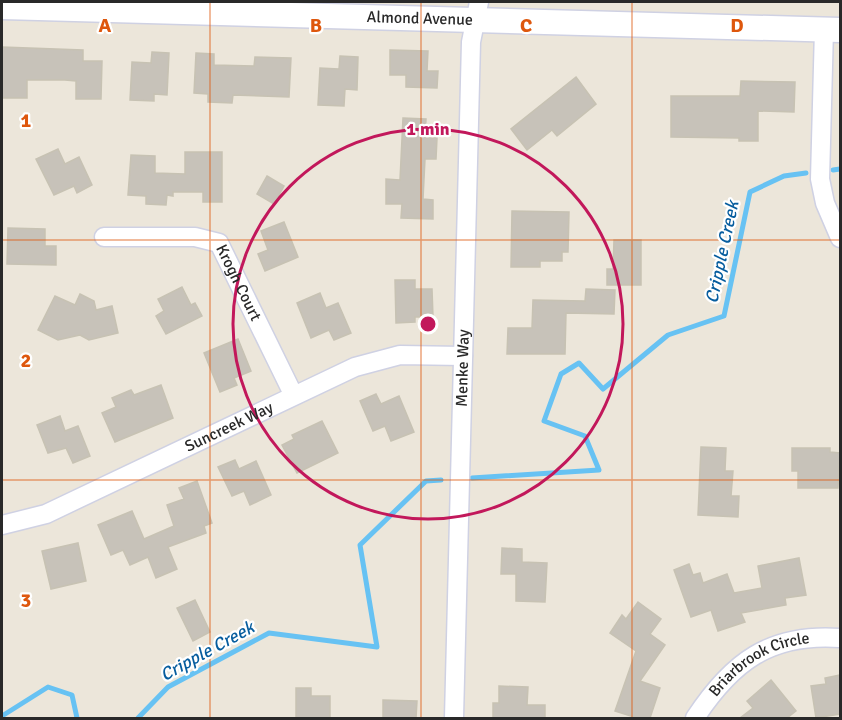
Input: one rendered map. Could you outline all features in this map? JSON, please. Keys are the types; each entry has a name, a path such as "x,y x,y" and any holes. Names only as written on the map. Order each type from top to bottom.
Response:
{"street":[{"name":"Almond Avenue","path":"2,7 477,10 832,30"},
{"name":"Menke Way","path":"454,718 471,42 477,10"},
{"path":"832,30 820,179 825,203 840,238"},
{"name":"Krogh Court","path":"104,237 195,237 219,243 293,394"},
{"name":"Suncreek Way","path":"2,525 46,514 293,394 378,359 400,355 463,357"},
{"name":"Briarbrook Circle","path":"695,718 718,685 754,654 780,643 822,636 840,638"}],"building":[{"path":"2,47 83,50 83,61 102,61 101,99 76,99 76,81 65,80 27,80 27,98 2,98"},
{"path":"390,50 428,51 427,71 438,71 437,88 406,87 406,75 390,75"},
{"path":"152,52 169,53 167,95 154,94 154,101 130,100 132,62 151,63"},
{"path":"196,53 214,54 214,65 254,66 255,57 291,58 289,97 233,95 232,103 208,102 208,94 194,93"},
{"path":"340,56 358,57 357,90 345,89 344,106 318,105 320,68 339,69"},
{"path":"576,77 596,104 557,136 552,130 527,150 511,129"},
{"path":"741,81 795,82 794,112 758,111 758,141 739,141 739,138 671,137 671,96 740,96"},
{"path":"403,118 426,119 425,138 437,138 436,159 425,159 423,199 433,200 433,219 401,218 402,204 386,204 386,179 400,180"},
{"path":"58,149 65,164 79,157 92,185 77,193 74,186 54,195 36,159"},
{"path":"185,152 222,152 222,202 203,202 203,192 173,192 173,196 167,195 166,205 146,204 146,196 128,195 131,155 155,156 155,173 185,174"},
{"path":"267,176 284,186 274,204 257,194"},
{"path":"512,211 569,212 568,252 562,252 562,261 540,261 540,267 511,267"},
{"path":"284,222 298,257 265,271 258,254 268,250 261,231"},
{"path":"8,228 45,229 45,246 56,246 56,265 7,264"},
{"path":"614,240 641,240 641,285 607,285 607,269 613,269"},
{"path":"395,280 415,280 415,289 432,289 433,317 415,317 415,322 396,323"},
{"path":"182,287 191,305 195,303 202,316 166,334 156,316 164,311 158,299"},
{"path":"586,289 615,290 614,314 566,313 565,354 507,354 508,328 532,328 533,300 585,301"},
{"path":"320,293 326,308 338,303 351,333 334,340 329,330 311,338 297,303"},
{"path":"80,294 94,301 96,310 112,306 118,333 89,340 80,335 58,340 38,330 55,296 75,305"},
{"path":"238,339 251,371 234,378 237,385 220,392 204,353"},
{"path":"161,385 173,418 115,442 102,413 116,407 112,398 131,390 134,395"},
{"path":"376,394 381,404 399,396 414,432 391,441 385,426 373,431 360,401"},
{"path":"60,416 65,431 78,426 90,456 73,463 66,448 48,453 37,425"},
{"path":"322,421 338,453 297,473 282,445 294,439 292,435"},
{"path":"701,447 726,448 725,471 733,471 731,496 739,496 738,517 698,515"},
{"path":"792,448 830,448 830,452 840,453 838,488 798,488 798,471 792,471"},
{"path":"235,460 239,469 256,461 271,495 250,505 244,491 232,496 218,467"},
{"path":"197,481 212,523 204,526 206,533 168,547 177,569 156,578 148,557 130,565 123,550 111,555 98,525 132,511 144,539 174,526 167,505 184,499 179,488"},
{"path":"78,543 86,581 51,589 42,551"},
{"path":"502,548 522,549 522,562 547,563 545,602 516,601 516,574 501,574"},
{"path":"799,558 806,595 785,598 786,605 741,613 745,622 718,631 711,610 691,617 674,570 689,564 693,575 700,573 703,583 727,574 734,593 762,588 758,566"},
{"path":"195,600 210,632 193,641 177,608"},
{"path":"638,602 661,619 650,634 665,645 640,681 660,688 650,718 637,718 615,711 636,651 610,633 622,615 626,619"},
{"path":"840,675 840,714 816,718 811,686 826,684 825,678"},
{"path":"771,680 796,711 787,718 740,718 753,708 747,701"},
{"path":"499,686 528,687 527,705 545,705 545,718 493,718 493,703 499,703"},
{"path":"296,688 311,688 311,696 330,696 330,718 296,718"},
{"path":"383,700 417,701 416,718 383,718"}],"waterway":[{"name":"Cripple Creek","path":"833,170 840,169"},
{"name":"Cripple Creek","path":"472,478 599,470 585,436 544,421 561,374 579,363 603,389 668,335 724,316 750,192 784,176 806,173"},
{"name":"Cripple Creek","path":"138,718 168,687 269,633 377,647 360,545 426,481 441,480"},
{"name":"Cripple Creek","path":"2,716 48,687 72,695 77,718"}]}
